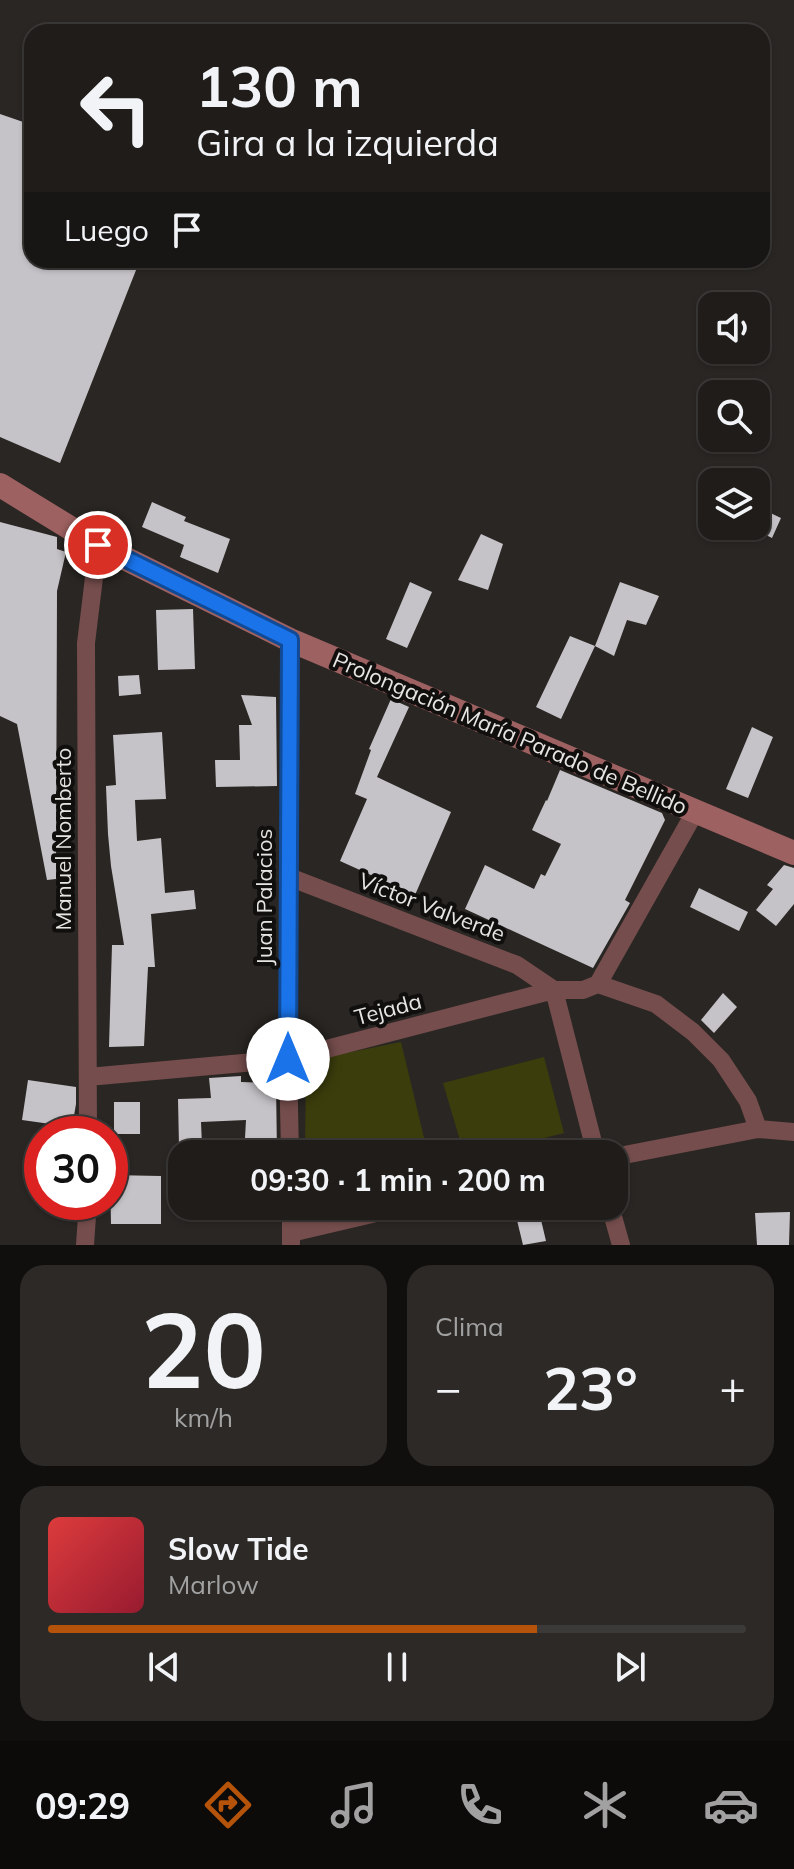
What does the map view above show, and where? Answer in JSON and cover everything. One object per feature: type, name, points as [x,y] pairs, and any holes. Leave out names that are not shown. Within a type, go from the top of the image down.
[{"type":"street","name":"Prolongación María Parado de Bellido","points":[[0,485],[98,545],[290,640],[794,853]]},
{"type":"street","name":"Manuel Nomberto","points":[[88,1116],[86,643],[98,545]]},
{"type":"street","name":"Juan Palacios","points":[[290,640],[290,1140]]},
{"type":"street","points":[[695,812],[598,984],[656,1004],[693,1032],[721,1060],[748,1101],[758,1129]]},
{"type":"street","name":"Víctor Valverde","points":[[289,877],[517,965],[554,990]]},
{"type":"street","name":"Tejada","points":[[88,1077],[288,1059],[554,990],[583,990],[598,984]]},
{"type":"street","points":[[554,990],[592,1140]]},
{"type":"street","points":[[628,1154],[758,1129],[794,1132]]},
{"type":"street","points":[[85,1245],[87,1220]]},
{"type":"street","points":[[291,1239],[357,1220]]},
{"type":"street","points":[[614,1220],[621,1245]]},
{"type":"shaded area","points":[[401,1042],[425,1140],[305,1140],[306,1061]]},
{"type":"shaded area","points":[[544,1057],[564,1133],[537,1140],[460,1140],[443,1083]]},
{"type":"building","points":[[0,114],[24,122],[24,268],[137,268],[60,463],[0,437]]},
{"type":"building","points":[[152,502],[186,517],[184,521],[230,539],[218,573],[180,557],[184,545],[142,527]]},
{"type":"building","points":[[770,513],[781,518],[770,537]]},
{"type":"building","points":[[0,522],[57,537],[57,549],[66,552],[57,591],[56,879],[47,880],[17,724],[0,716]]},
{"type":"building","points":[[481,534],[503,544],[488,590],[458,580]]},
{"type":"building","points":[[410,582],[432,592],[407,648],[386,639]]},
{"type":"building","points":[[620,582],[659,596],[646,625],[627,620],[614,656],[595,646]]},
{"type":"building","points":[[193,609],[195,669],[158,670],[156,610]]},
{"type":"building","points":[[570,636],[595,646],[561,719],[536,707]]},
{"type":"building","points":[[139,675],[141,694],[119,696],[118,676]]},
{"type":"building","points":[[241,695],[276,697],[277,786],[216,787],[215,760],[240,760],[239,725],[252,725]]},
{"type":"building","points":[[391,699],[409,707],[377,777],[451,812],[415,895],[340,861],[367,799],[355,794],[369,749]]},
{"type":"building","points":[[752,727],[773,737],[748,798],[726,789]]},
{"type":"building","points":[[162,732],[166,799],[135,800],[137,841],[161,838],[165,893],[194,890],[196,909],[151,914],[155,967],[148,967],[144,1046],[109,1047],[112,945],[124,945],[108,834],[106,786],[116,785],[113,735]]},
{"type":"building","points":[[560,770],[662,813],[665,820],[625,900],[630,903],[593,968],[465,909],[485,865],[534,889],[541,874],[545,876],[561,844],[532,830]]},
{"type":"building","points":[[784,865],[794,868],[794,904],[776,926],[756,910],[773,889],[767,885]]},
{"type":"building","points":[[699,888],[748,912],[739,931],[690,907]]},
{"type":"building","points":[[723,993],[737,1007],[714,1033],[701,1020]]},
{"type":"building","points":[[241,1076],[241,1082],[276,1083],[277,1140],[245,1138],[246,1120],[201,1122],[202,1140],[179,1140],[178,1099],[211,1098],[209,1078]]},
{"type":"building","points":[[28,1080],[76,1087],[74,1116],[24,1116],[22,1120]]},
{"type":"building","points":[[114,1102],[140,1102],[140,1134],[128,1134],[128,1116],[114,1116]]},
{"type":"building","points":[[128,1175],[161,1176],[161,1224],[111,1224],[111,1220],[128,1220]]},
{"type":"building","points":[[790,1212],[789,1245],[757,1245],[755,1213]]},
{"type":"building","points":[[517,1220],[541,1220],[546,1241],[523,1245]]},
{"type":"route","points":[[98,545],[290,640],[288,1059]]}]
